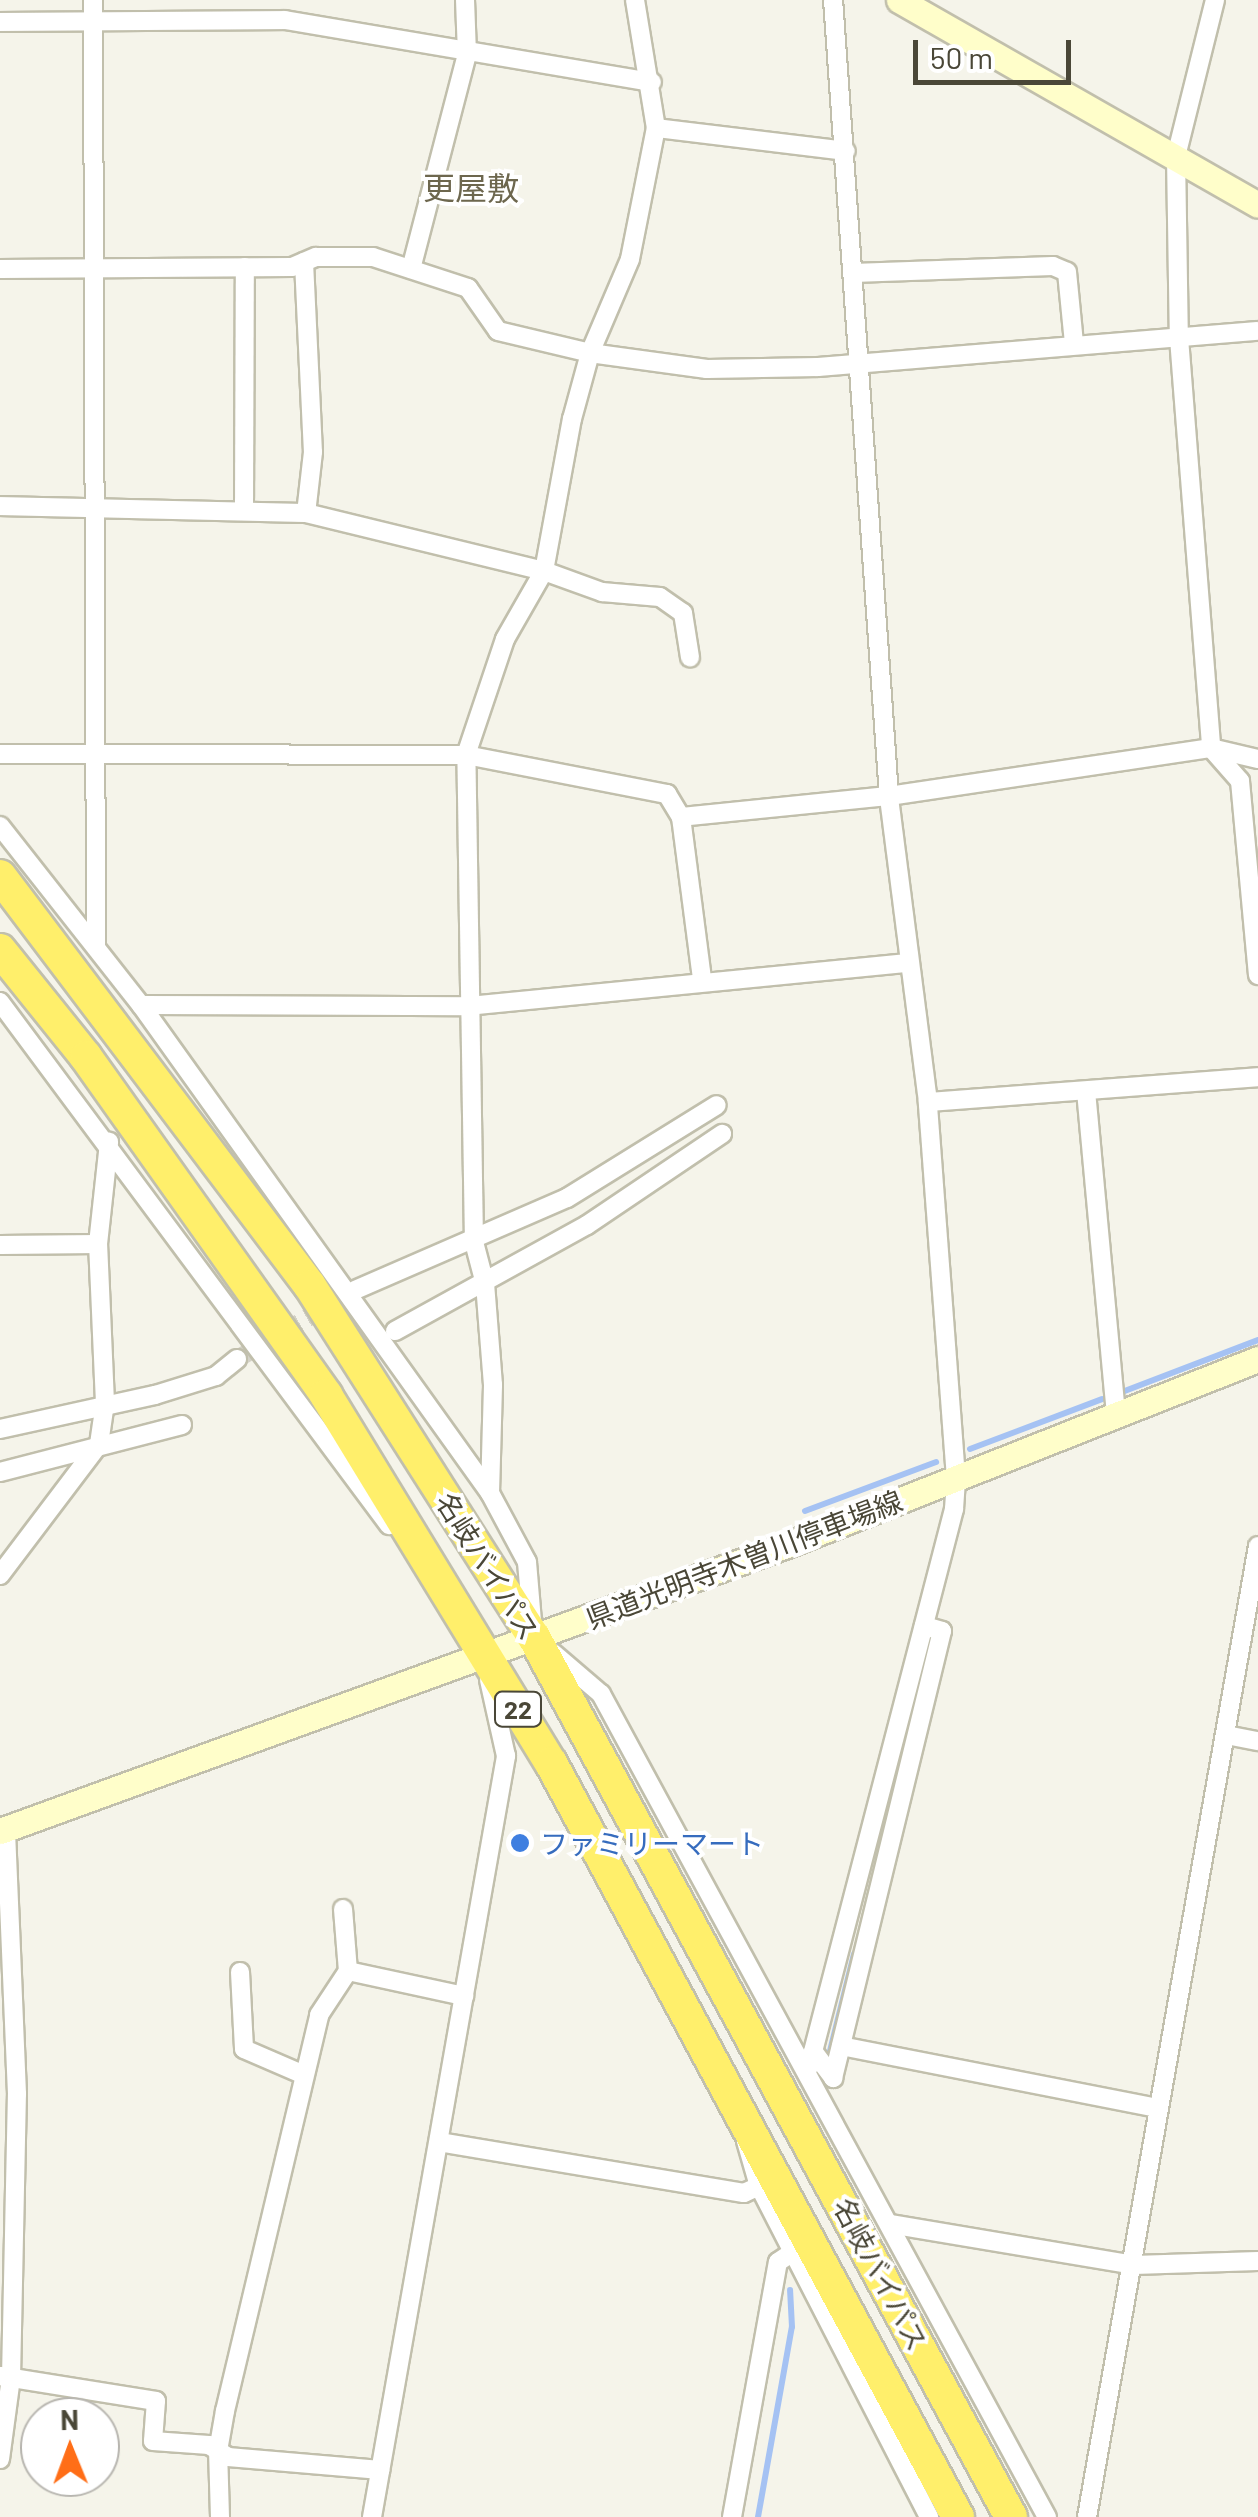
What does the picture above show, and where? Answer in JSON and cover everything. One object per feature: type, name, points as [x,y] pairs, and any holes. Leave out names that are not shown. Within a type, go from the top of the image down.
[{"type":"highway","name":"名岐バイパス","points":[[0,876],[310,1286],[534,1637],[1012,2517]]},
{"type":"highway","name":"名岐バイパス","points":[[0,950],[86,1057],[326,1396],[551,1763],[958,2517]]},
{"type":"main road","points":[[898,0],[1258,205]]},
{"type":"main road","name":"県道光明寺木曽川停車場線","points":[[3,1830],[534,1637],[1258,1359]]},
{"type":"street","points":[[94,0],[96,948]]},
{"type":"street","points":[[411,270],[467,54],[465,0]]},
{"type":"street","points":[[490,1493],[492,1385],[485,1284],[474,1242],[466,755],[505,640],[544,571],[590,353],[630,259],[656,128],[652,82],[635,0]]},
{"type":"street","points":[[811,2059],[924,1626],[956,1478],[928,1102],[888,796],[862,364],[833,0]]},
{"type":"street","points":[[1214,0],[1176,156],[1179,338],[1211,748],[1240,781],[1258,975]]},
{"type":"street","points":[[0,22],[285,20],[467,54],[652,82]]},
{"type":"street","points":[[656,128],[846,151]]},
{"type":"street","points":[[0,269],[245,267],[373,257],[468,288],[498,331],[590,353],[707,368],[862,364],[1258,331]]},
{"type":"street","points":[[304,262],[313,452],[306,512]]},
{"type":"street","points":[[854,273],[1052,266],[1067,272],[1074,344]]},
{"type":"street","points":[[244,508],[245,267]]},
{"type":"street","points":[[0,506],[306,512],[544,571],[602,592],[677,604],[690,657]]},
{"type":"street","points":[[680,817],[888,796],[1211,748],[1258,759]]},
{"type":"street","points":[[0,754],[97,758],[466,755],[667,794],[680,817],[702,979]]},
{"type":"street","points":[[0,826],[141,1005],[490,1493],[527,1562],[534,1637],[601,1694],[811,2059],[890,2224],[1047,2517]]},
{"type":"street","points":[[141,1005],[468,1006],[702,979],[909,963]]},
{"type":"street","points":[[0,1002],[109,1142],[305,1420],[452,1603]]},
{"type":"street","points":[[928,1102],[1258,1078]]},
{"type":"street","points":[[1086,1091],[1116,1416]]},
{"type":"street","points":[[355,1290],[474,1242],[568,1198],[717,1105]]},
{"type":"street","points":[[394,1331],[485,1284],[722,1134]]},
{"type":"street","points":[[0,1576],[99,1444],[105,1403],[98,1244],[109,1142]]},
{"type":"street","points":[[0,1244],[98,1244]]},
{"type":"street","points":[[0,1429],[216,1376],[237,1358]]},
{"type":"street","points":[[0,1472],[182,1426]]},
{"type":"street","points":[[1087,2517],[1258,1546]]},
{"type":"street","points":[[811,2059],[833,2078],[942,1631],[924,1626]]},
{"type":"street","points":[[372,2517],[506,1756],[484,1655]]},
{"type":"street","points":[[1226,1735],[1258,1741]]},
{"type":"street","points":[[0,2460],[6,2377],[14,1914],[3,1830]]},
{"type":"street","points":[[220,2517],[218,2451],[304,2074],[319,2015],[348,1971],[343,1909]]},
{"type":"street","points":[[348,1971],[464,1996]]},
{"type":"street","points":[[240,1972],[244,2049],[304,2074]]},
{"type":"street","points":[[842,2046],[1158,2108]]},
{"type":"street","points":[[746,2121],[746,2158],[929,2517]]},
{"type":"street","points":[[439,2142],[744,2194],[759,2186]]},
{"type":"street","points":[[890,2224],[1134,2265],[1258,2261]]},
{"type":"street","points":[[732,2517],[778,2262],[793,2252]]},
{"type":"street","points":[[6,2377],[156,2401],[153,2441],[218,2451],[228,2458],[380,2470]]},
{"type":"waterway","points":[[1122,1392],[1258,1340]]},
{"type":"waterway","points":[[970,1449],[1102,1399]]},
{"type":"waterway","points":[[805,1511],[936,1462]]},
{"type":"waterway","points":[[828,2059],[854,1954]]},
{"type":"waterway","points":[[758,2517],[792,2327],[790,2290]]},
{"type":"tunnel","points":[[237,1359],[328,1306]]},
{"type":"place","name":"ファミリーマート","points":[[520,1843]]},
{"type":"district","name":"更屋敷","points":[[471,187]]}]
